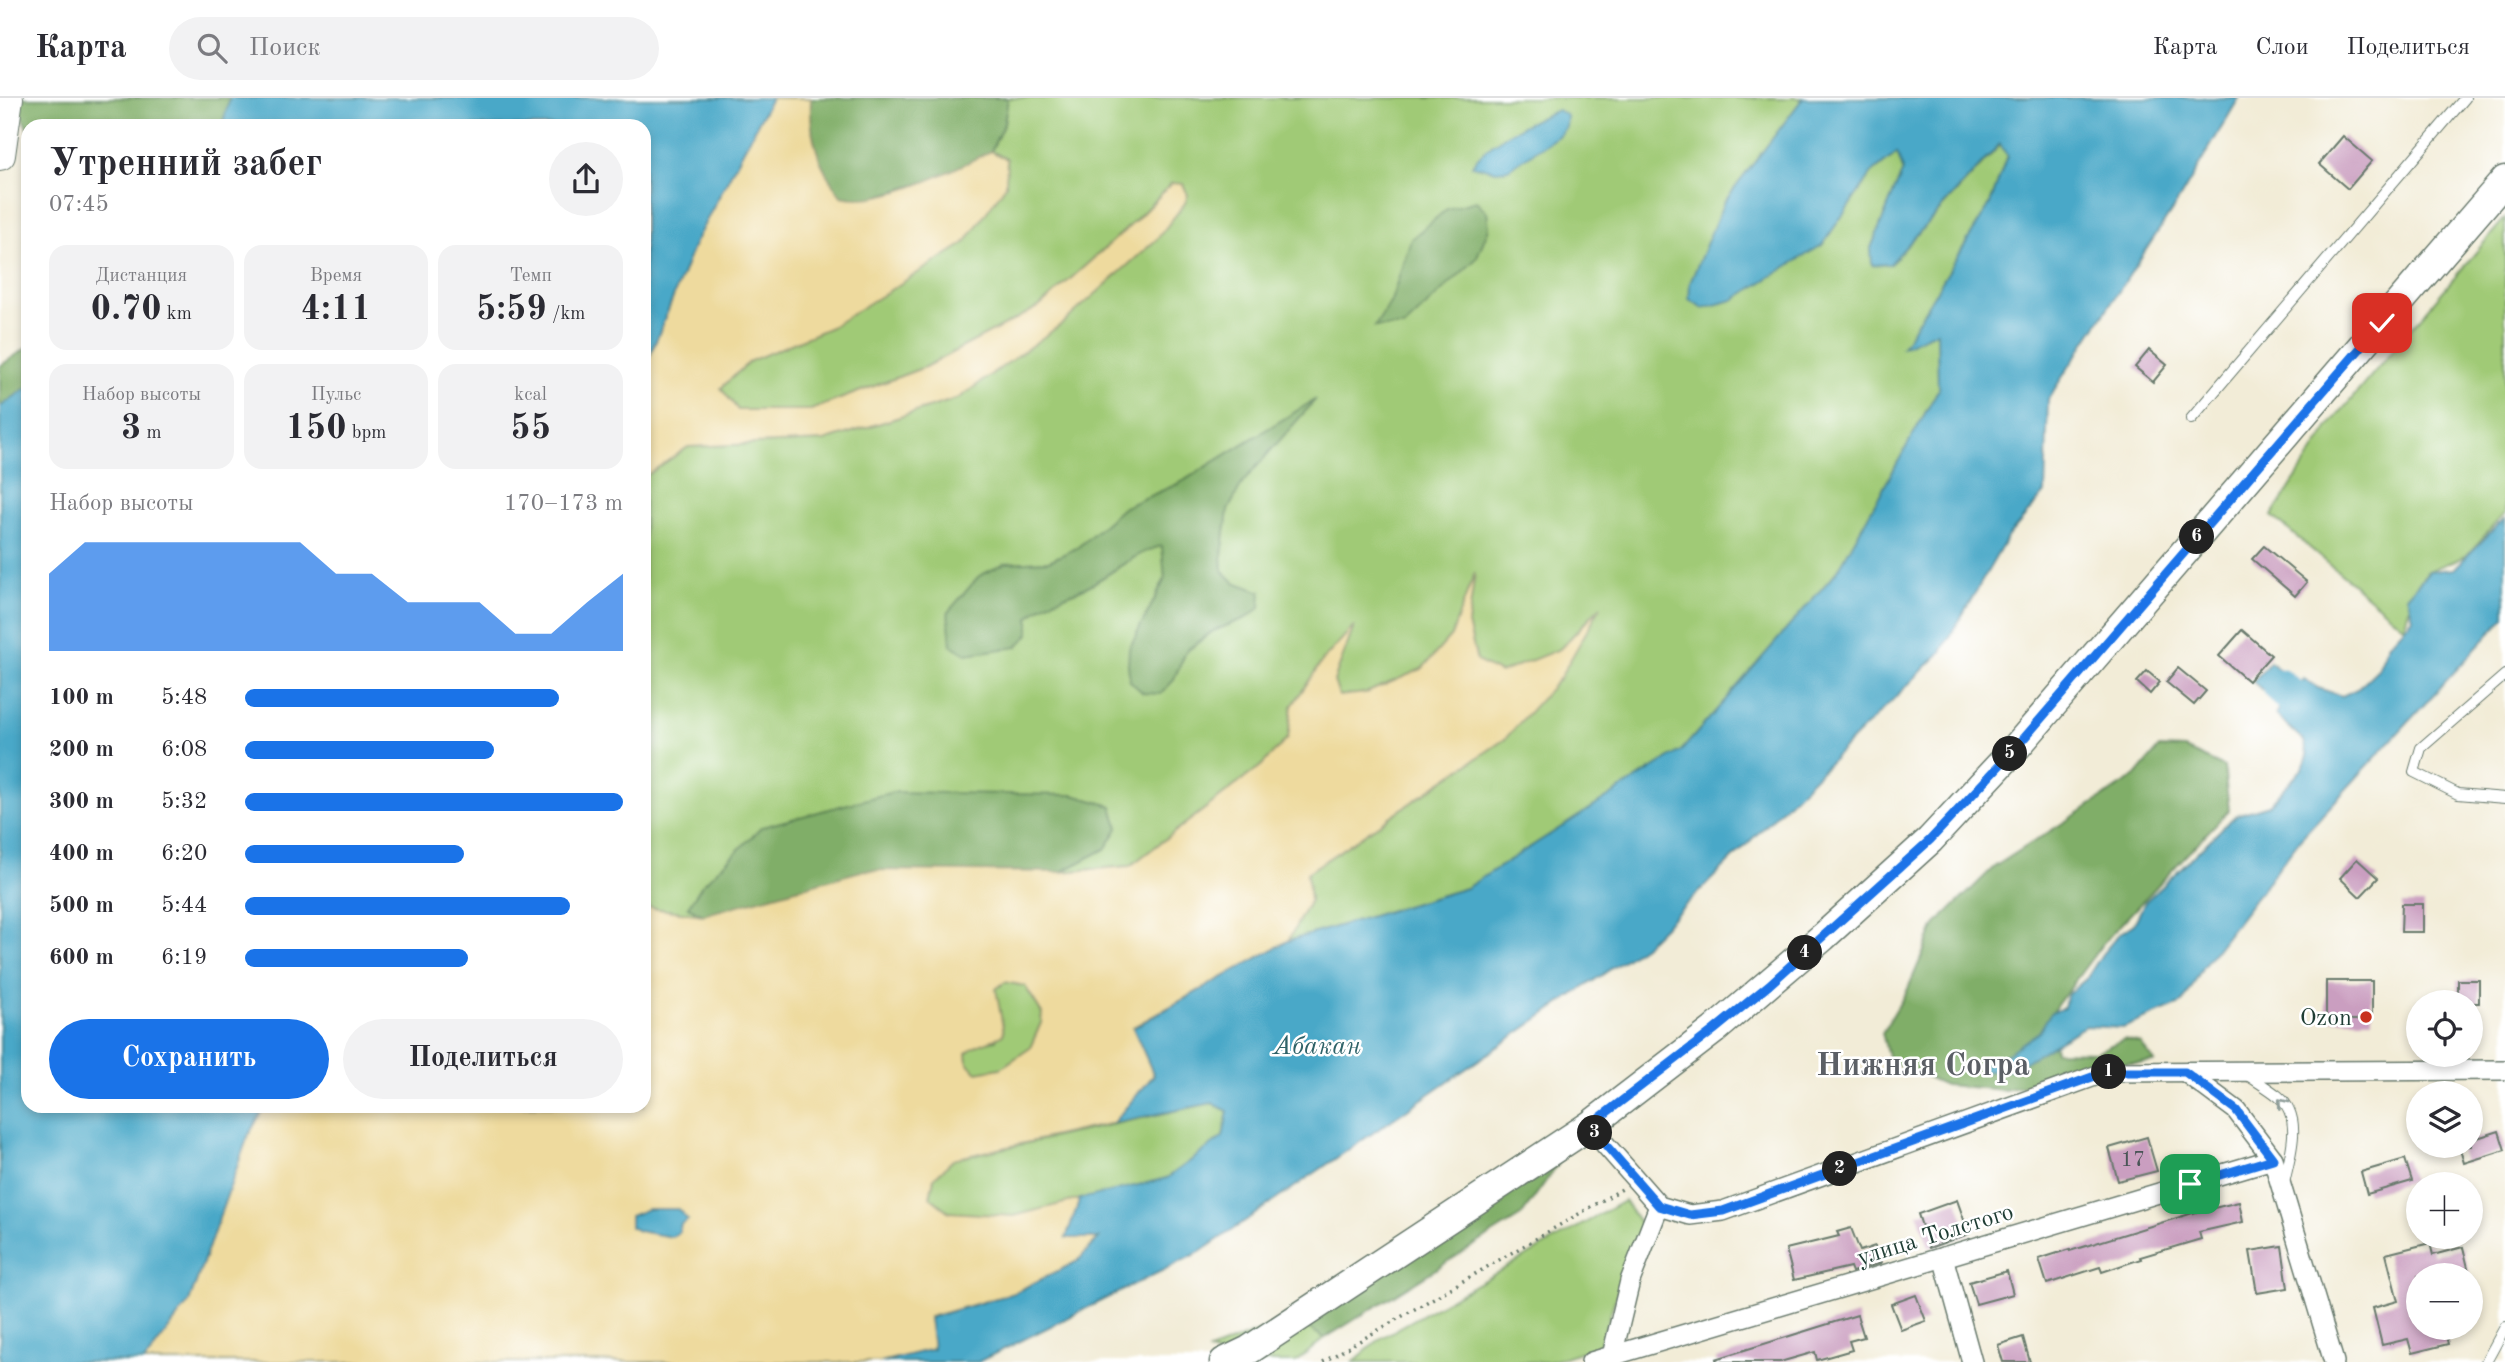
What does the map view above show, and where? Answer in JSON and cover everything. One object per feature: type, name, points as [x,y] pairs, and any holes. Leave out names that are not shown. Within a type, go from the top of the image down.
[{"type":"main road","points":[[0,155],[8,98]]},
{"type":"street","points":[[1242,1358],[1589,1126],[1769,985],[1930,840],[2013,751],[2505,180]]},
{"type":"street","points":[[1589,1126],[1659,1206],[1690,1215],[1723,1211],[2106,1072],[2505,1070]]},
{"type":"street","points":[[2185,1072],[2236,1110],[2273,1159],[2334,1362]]},
{"type":"street","name":"улица Толстого","points":[[1591,1362],[1612,1359],[2273,1159]]},
{"type":"street","points":[[1612,1359],[1630,1280],[1659,1206]]},
{"type":"street","points":[[1943,1257],[1972,1362]]},
{"type":"lane","points":[[2191,419],[2465,98]]},
{"type":"lane","points":[[2505,676],[2421,748],[2414,772],[2458,794],[2505,798]]},
{"type":"lane","points":[[2242,1072],[2280,1097],[2294,1121],[2291,1152],[2282,1190]]},
{"type":"lane","points":[[2486,1362],[2505,1327]]},
{"type":"path","points":[[1323,1362],[1636,1181]]},
{"type":"green space","points":[[22,98],[230,98],[224,119],[23,119],[20,111]]},
{"type":"green space","points":[[811,98],[1008,98],[1004,123],[991,151],[935,179],[865,200],[841,196],[826,173],[814,138]]},
{"type":"green space","points":[[1008,98],[1803,98],[1723,204],[1822,245],[1872,173],[1897,153],[1903,170],[1871,248],[1890,264],[2001,144],[2007,156],[1990,204],[1903,346],[1937,331],[1938,390],[1838,570],[1682,750],[1466,888],[1288,941],[1310,900],[1307,873],[1505,739],[1598,609],[1560,649],[1500,673],[1477,662],[1468,624],[1474,575],[1451,636],[1422,669],[1366,693],[1339,696],[1334,681],[1353,629],[1292,706],[1289,738],[1261,766],[1130,866],[1061,872],[1105,849],[1118,828],[1112,806],[1073,795],[688,907],[703,915],[651,908],[651,472],[688,447],[824,441],[959,398],[1127,229],[1039,307],[925,367],[811,410],[738,410],[721,388],[750,361],[831,327],[1007,159],[991,151],[1004,123]],"holes":[[[1391,301],[1404,327],[1375,327]],[[1313,401],[1243,482],[1228,510],[1222,555],[1223,571],[1234,582],[1261,592],[1246,618],[1213,631],[1186,652],[1173,681],[1129,649],[1165,579],[1163,545],[1142,553],[1096,582],[1048,603],[1029,618],[1005,563],[1049,561],[1077,548],[1124,507],[1180,483]]]},
{"type":"green space","points":[[1476,201],[1487,212],[1489,228],[1476,259],[1404,327],[1375,327],[1391,301],[1411,239],[1447,209]]},
{"type":"green space","points":[[2505,218],[2505,513],[2466,556],[2428,571],[2415,587],[2404,627],[2272,516],[2332,422]]},
{"type":"green space","points":[[21,352],[21,392],[0,407],[0,366]]},
{"type":"green space","points":[[1316,399],[1243,482],[1228,510],[1222,555],[1223,571],[1234,582],[1261,592],[1260,608],[1246,618],[1213,631],[1186,651],[1173,681],[1161,694],[1143,693],[1130,681],[1128,665],[1129,649],[1165,579],[1162,546],[1151,549],[1096,582],[1042,607],[1029,618],[1029,634],[1017,647],[966,654],[951,645],[948,612],[979,576],[1005,563],[1049,561],[1077,548],[1124,507],[1180,483]]},
{"type":"green space","points":[[2159,748],[2185,749],[2224,767],[2229,810],[2104,942],[2051,1013],[2055,1051],[2096,1052],[2124,1039],[2141,1043],[2154,1062],[2093,1065],[2046,1082],[2004,1090],[1945,1085],[1889,1060],[1882,1033],[1907,991],[1935,925],[1994,867],[2136,776]]},
{"type":"green space","points":[[893,792],[1073,795],[1112,806],[1118,828],[1105,849],[1061,872],[865,870],[703,915],[688,907],[702,885],[762,827]]},
{"type":"green space","points":[[1005,982],[1025,986],[1042,1013],[1041,1023],[1030,1048],[1001,1068],[977,1072],[968,1065],[967,1053],[974,1045],[996,1040],[996,989]]},
{"type":"green space","points":[[1212,1103],[1228,1111],[1223,1137],[1167,1178],[1014,1217],[949,1212],[930,1197],[934,1178],[954,1159]]},
{"type":"green space","points":[[1553,1149],[1558,1164],[1521,1216],[1325,1338],[1291,1318]]},
{"type":"green space","points":[[1624,1201],[1641,1225],[1599,1346],[1549,1362],[1353,1362],[1381,1338]]},
{"type":"green space","points":[[1291,1318],[1325,1338],[1296,1362],[1232,1362],[1209,1351]]},
{"type":"sand","points":[[771,98],[811,98],[812,125],[817,150],[826,173],[841,196],[858,198],[897,192],[991,151],[1007,159],[1006,185],[964,244],[831,327],[750,361],[721,388],[738,410],[811,410],[925,367],[1039,307],[1132,224],[1172,183],[1183,184],[1188,195],[1185,203],[1157,239],[1063,323],[959,398],[824,441],[688,447],[651,472],[651,353],[696,240]]},
{"type":"sand","points":[[1475,572],[1468,624],[1477,661],[1500,673],[1560,649],[1601,606],[1560,678],[1505,739],[1307,873],[1310,900],[1288,941],[1133,1027],[1154,1075],[1113,1123],[954,1159],[934,1178],[930,1197],[949,1212],[1014,1216],[1080,1199],[1066,1238],[1099,1237],[1078,1261],[1014,1293],[929,1317],[934,1349],[881,1362],[144,1362],[189,1302],[248,1136],[261,1113],[651,1113],[651,908],[703,915],[865,870],[1061,872],[1130,866],[1261,766],[1288,738],[1292,706],[1322,661],[1354,626],[1334,681],[1339,696],[1366,693],[1422,669],[1451,636]],"holes":[[[1005,982],[1025,986],[1042,1013],[1041,1023],[1030,1048],[1001,1068],[977,1072],[968,1064],[967,1053],[1004,1033],[996,989]]]},
{"type":"water","points":[[230,98],[771,98],[696,240],[651,353],[651,119],[224,119]]},
{"type":"water","name":"Абакан","points":[[1803,98],[2239,98],[2180,198],[2048,399],[2045,493],[2008,536],[1941,652],[1644,946],[1200,1252],[978,1362],[881,1362],[933,1349],[929,1318],[1014,1293],[1078,1261],[1099,1238],[1066,1238],[1080,1199],[1167,1178],[1223,1137],[1228,1111],[1212,1103],[1113,1123],[1154,1075],[1133,1028],[1288,941],[1466,888],[1682,750],[1838,570],[1938,390],[1937,331],[1902,347],[1990,204],[2007,156],[2000,144],[1890,264],[1872,265],[1871,248],[1903,170],[1897,153],[1872,173],[1822,245],[1733,300],[1703,308],[1689,299],[1690,283],[1723,204]]},
{"type":"water","points":[[1558,110],[1567,116],[1566,127],[1558,136],[1508,169],[1496,171],[1472,165],[1499,140],[1523,125]]},
{"type":"water","points":[[21,392],[21,1113],[261,1113],[248,1136],[189,1302],[144,1362],[0,1362],[0,407]]},
{"type":"water","points":[[2505,518],[2505,617],[2301,838],[2202,968],[2183,1003],[2123,1028],[2085,1026],[2013,1069],[1983,1072],[1982,1066],[2003,1056],[2039,1032],[2051,1012],[2064,1008],[2067,995],[2087,978],[2119,934],[2134,924],[2145,902],[2236,815],[2269,805],[2303,768],[2308,756],[2304,741],[2275,714],[2304,679],[2318,688],[2342,696],[2357,689],[2378,669],[2388,645],[2413,618],[2407,596],[2429,571],[2454,569]]},
{"type":"water","points":[[2270,662],[2285,675],[2268,695],[2253,682]]},
{"type":"water","points":[[648,1209],[678,1209],[688,1220],[681,1224],[679,1232],[672,1237],[630,1227],[630,1216]]},
{"type":"building","points":[[2343,136],[2372,161],[2348,189],[2319,164]]},
{"type":"building","points":[[2149,350],[2167,365],[2153,382],[2135,367]]},
{"type":"building","points":[[2264,546],[2307,582],[2295,596],[2252,559]]},
{"type":"building","points":[[2242,630],[2271,655],[2248,681],[2219,656]]},
{"type":"building","points":[[2178,668],[2206,691],[2194,705],[2166,682]]},
{"type":"building","points":[[2147,671],[2160,682],[2150,694],[2137,682]]},
{"type":"building","points":[[2357,859],[2378,878],[2360,897],[2340,878]]},
{"type":"building","points":[[2402,904],[2423,904],[2423,932],[2401,932]]},
{"type":"building","points":[[2458,980],[2479,980],[2479,990],[2458,990]]},
{"type":"building","points":[[2326,981],[2372,981],[2372,1020],[2326,1020]]},
{"type":"building","points":[[2499,1131],[2505,1150],[2483,1157],[2483,1136]]},
{"type":"building","points":[[2147,1137],[2157,1171],[2118,1181],[2109,1148]]},
{"type":"building","points":[[2463,1158],[2480,1158],[2464,1163]]},
{"type":"building","points":[[2405,1159],[2409,1172],[2406,1172],[2406,1183],[2367,1194],[2361,1172]]},
{"type":"building","points":[[1957,1200],[1969,1234],[1929,1248],[1918,1214]]},
{"type":"building","points":[[2239,1202],[2243,1222],[2199,1232],[2201,1239],[2140,1257],[2141,1259],[2102,1272],[2100,1267],[2047,1284],[2039,1259]]},
{"type":"building","points":[[1851,1228],[1860,1251],[1875,1246],[1881,1263],[1852,1272],[1850,1267],[1794,1280],[1786,1249],[1839,1236],[1837,1232]]},
{"type":"building","points":[[2282,1246],[2288,1288],[2257,1293],[2250,1251]]},
{"type":"building","points":[[2406,1249],[2432,1249],[2433,1255],[2463,1249],[2467,1263],[2406,1263],[2406,1339],[2382,1345],[2373,1308],[2398,1301],[2386,1254]]},
{"type":"building","points":[[2007,1271],[2013,1294],[1976,1304],[1969,1282]]},
{"type":"building","points":[[1916,1295],[1926,1321],[1901,1330],[1891,1304]]},
{"type":"building","points":[[1857,1315],[1864,1337],[1849,1341],[1852,1350],[1817,1360],[1815,1352],[1780,1362],[1717,1362],[1716,1359]]},
{"type":"building","points":[[2023,1337],[2030,1362],[2003,1362],[1998,1345]]},
{"type":"building","points":[[2408,1340],[2447,1340],[2448,1344],[2412,1353]]},
{"type":"waterway","points":[[2283,678],[2295,689]]},
{"type":"waterway","points":[[2272,690],[2285,702]]},
{"type":"place","name":"Ozon","points":[[2366,1017]]},
{"type":"district","name":"Нижняя Согра","points":[[1923,1064]]},
{"type":"route","points":[[2190,1184],[2273,1159],[2236,1110],[2185,1072],[2106,1072],[1723,1211],[1690,1215],[1659,1206],[1589,1126],[1769,985],[1930,840],[2013,751],[2382,323]]}]
